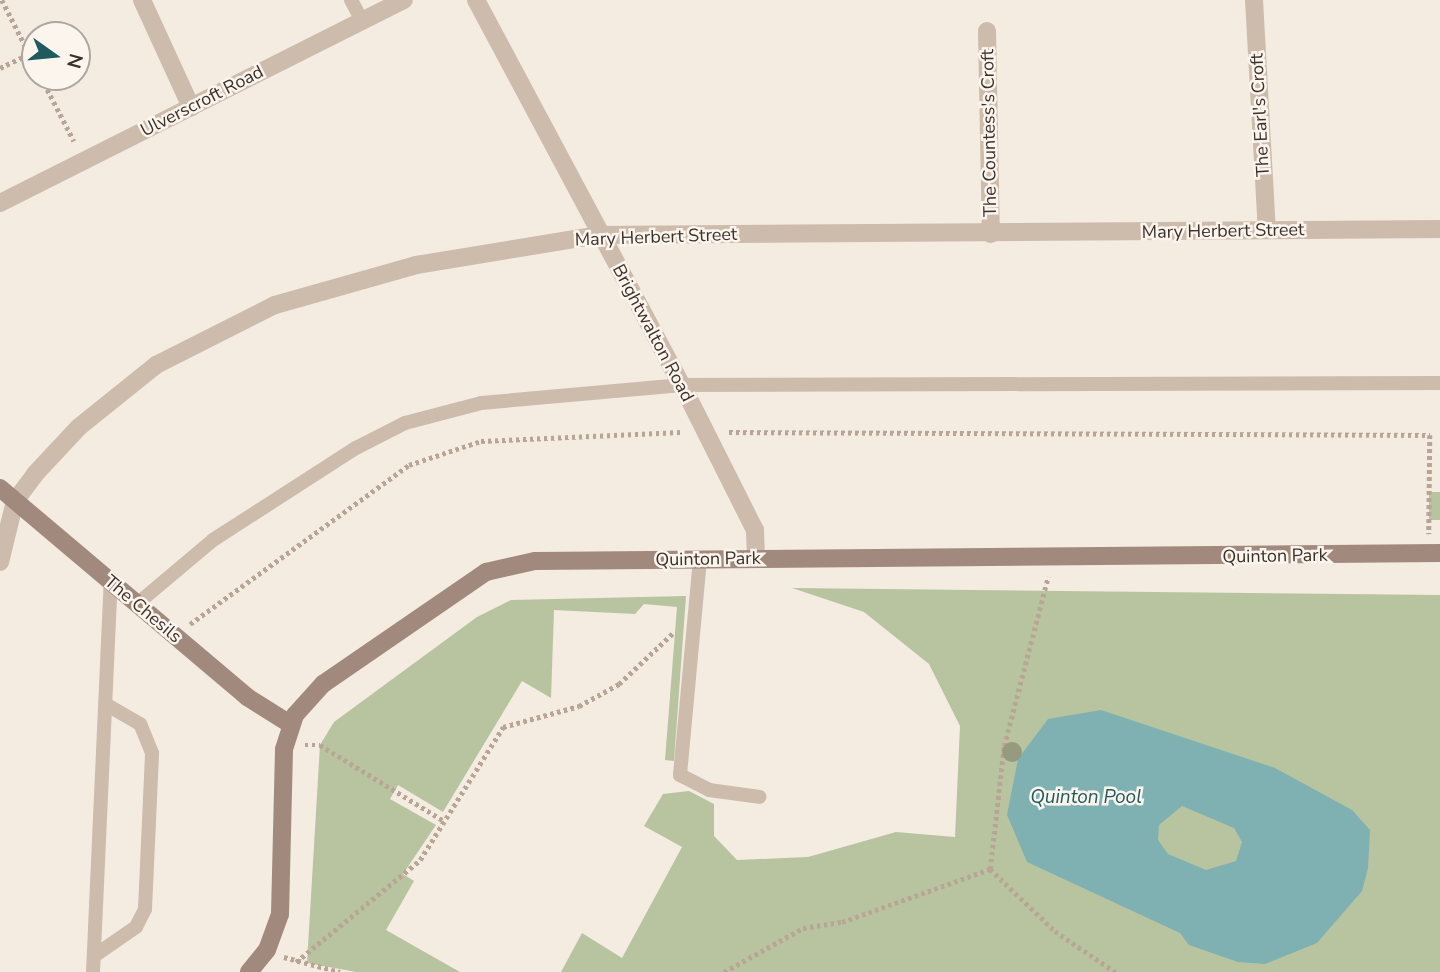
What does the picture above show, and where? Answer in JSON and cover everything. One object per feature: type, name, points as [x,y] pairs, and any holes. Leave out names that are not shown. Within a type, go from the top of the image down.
[{"type":"street","points":[[142,0],[191,107]]},
{"type":"street","name":"Ulverscroft Road","points":[[0,203],[404,0]]},
{"type":"street","name":"Brightwalton Road","points":[[476,0],[682,385],[755,530],[757,558]]},
{"type":"street","name":"The Earl's Croft","points":[[1254,0],[1267,230]]},
{"type":"street","name":"The Countess's Croft","points":[[987,32],[991,234]]},
{"type":"street","name":"Mary Herbert Street","points":[[0,562],[15,501],[119,392],[236,321],[416,265],[600,235],[1440,229]]},
{"type":"street","name":"The Chesils","points":[[0,488],[247,697],[290,724]]},
{"type":"street","name":"Quinton Park","points":[[248,972],[267,950],[279,914],[284,745],[290,724],[323,684],[486,572],[535,561],[757,558],[1052,559],[1434,553]]},
{"type":"lane","points":[[351,0],[362,21]]},
{"type":"lane","points":[[137,604],[223,533],[405,423],[481,403],[682,385],[1440,383]]},
{"type":"lane","points":[[700,559],[680,775],[709,790],[760,797]]},
{"type":"lane","points":[[93,972],[111,583]]},
{"type":"lane","points":[[94,956],[136,927],[145,909],[152,754],[140,724],[106,704]]},
{"type":"path","points":[[2,0],[21,38]]},
{"type":"path","points":[[0,68],[21,58]]},
{"type":"path","points":[[48,91],[84,161]]},
{"type":"path","points":[[175,636],[409,465],[481,441],[705,432],[1430,435],[1434,553]]},
{"type":"path","points":[[990,869],[1004,746],[1052,559]]},
{"type":"path","points":[[296,962],[420,860],[503,727],[579,706],[609,690],[695,618]]},
{"type":"path","points":[[284,745],[320,745],[444,821]]},
{"type":"path","points":[[724,972],[803,928],[842,922],[990,869]]},
{"type":"path","points":[[990,869],[1055,931],[1115,972]]},
{"type":"path","points":[[267,950],[296,962],[340,972]]},
{"type":"green space","points":[[1429,492],[1440,492],[1440,520],[1429,520]]},
{"type":"green space","points":[[792,588],[1440,595],[1440,972],[561,972],[582,933],[622,958],[682,847],[644,826],[663,794],[689,791],[714,804],[714,836],[737,860],[808,857],[896,832],[955,837],[960,726],[929,664],[864,612]]},
{"type":"green space","points":[[686,596],[674,761],[665,760],[677,607],[644,604],[635,614],[554,610],[551,698],[522,681],[443,812],[398,785],[390,799],[436,825],[403,874],[414,881],[386,930],[460,972],[356,972],[307,963],[320,745],[334,722],[477,617],[511,600]]},
{"type":"water","name":"Quinton Pool","points":[[1101,710],[1275,768],[1352,810],[1370,830],[1368,868],[1362,891],[1317,943],[1265,964],[1238,962],[1189,945],[1180,933],[1027,862],[1007,815],[1018,759],[1048,719]],"holes":[[[1182,806],[1234,828],[1242,842],[1236,861],[1206,870],[1168,854],[1158,840],[1159,825]]]}]
